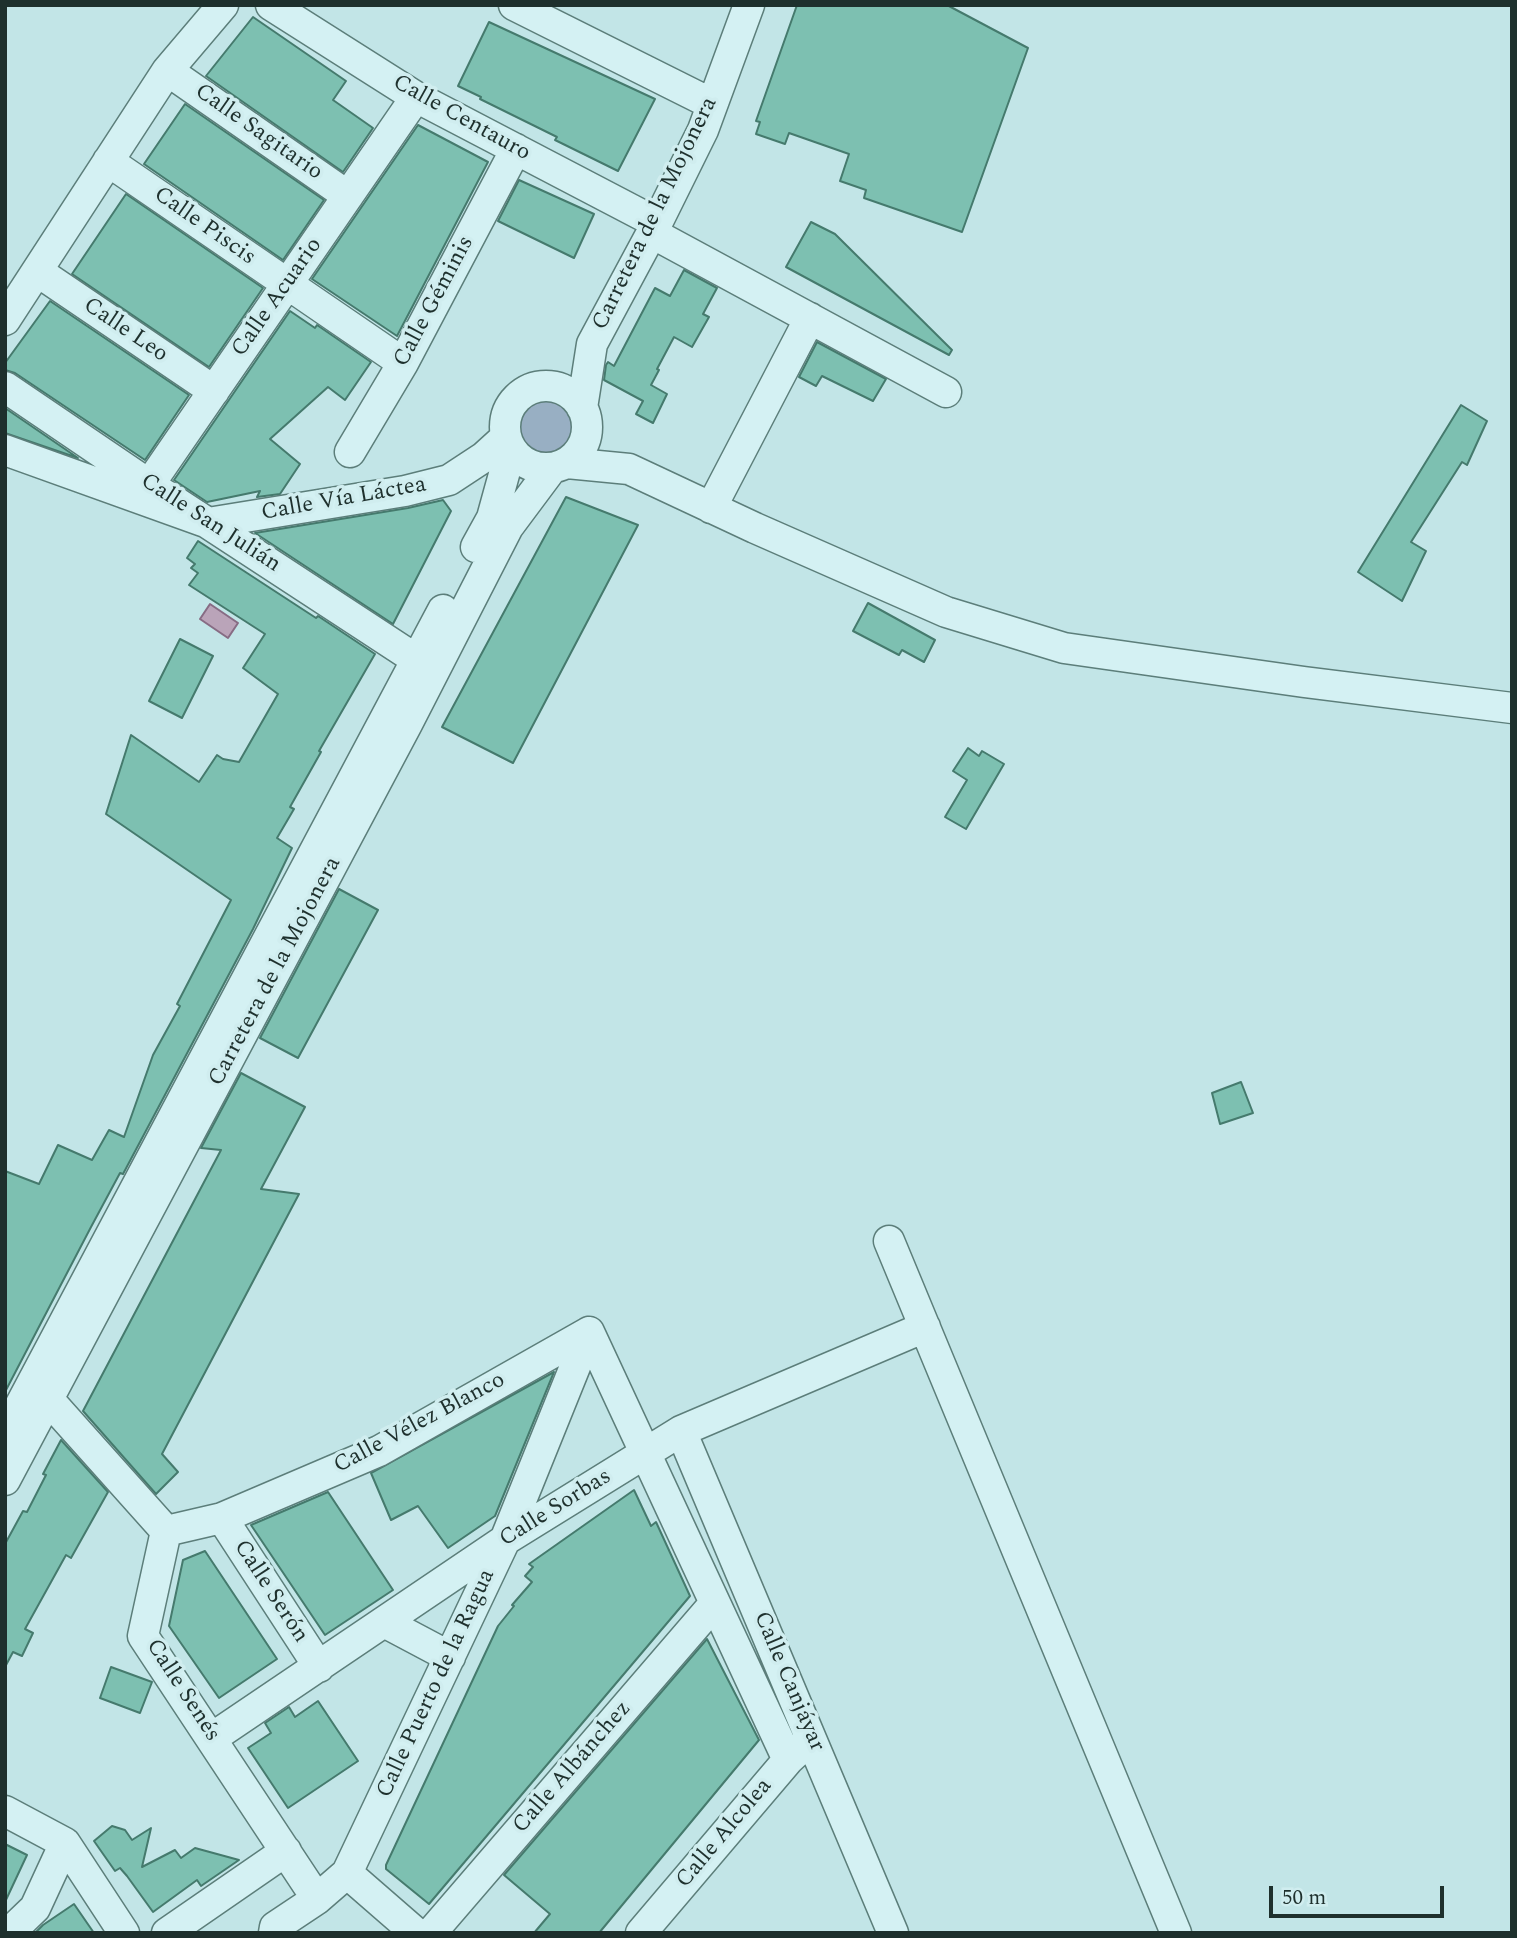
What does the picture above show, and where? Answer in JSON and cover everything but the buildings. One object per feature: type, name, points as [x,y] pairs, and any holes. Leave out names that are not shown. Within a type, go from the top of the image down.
[{"type":"street","points":[[5,320],[168,71],[223,5]]},
{"type":"street","name":"Calle Centauro","points":[[271,5],[416,97],[516,149],[946,393]]},
{"type":"street","points":[[514,5],[712,104]]},
{"type":"street","name":"Carretera de la Mojonera","points":[[584,413],[592,344],[703,130],[749,5]]},
{"type":"street","name":"Calle Sagitario","points":[[168,71],[348,196]]},
{"type":"street","name":"Calle Acuario","points":[[144,491],[416,97]]},
{"type":"street","name":"Calle Géminis","points":[[350,452],[403,363],[516,149]]},
{"type":"street","name":"Calle Piscis","points":[[108,161],[403,363]]},
{"type":"street","name":"Calle Leo","points":[[37,271],[214,391]]},
{"type":"street","points":[[711,508],[810,318]]},
{"type":"street","name":"Carretera de la Mojonera","points":[[542,386],[592,344]]},
{"type":"street","points":[[629,469],[575,398],[565,391],[542,386],[529,390],[511,407],[506,418],[508,443],[522,461],[532,466],[629,469],[946,612],[1063,648],[1512,708]]},
{"type":"street","name":"Calle San Julián","points":[[5,387],[144,491],[208,523],[417,660]]},
{"type":"street","points":[[559,466],[577,454],[584,444],[587,431],[584,413]]},
{"type":"street","name":"Carretera de la Mojonera","points":[[5,1479],[26,1399],[492,518],[508,443]]},
{"type":"street","name":"Calle Vía Láctea","points":[[208,523],[405,491],[449,480],[508,443]]},
{"type":"street","points":[[5,450],[144,491]]},
{"type":"street","name":"Carretera de la Mojonera","points":[[5,1434],[407,724],[508,527],[559,466]]},
{"type":"street","points":[[449,480],[471,490],[485,502],[492,518]]},
{"type":"street","points":[[889,1241],[1176,1933]]},
{"type":"street","name":"Calle Sorbas","points":[[212,1738],[505,1540],[681,1431],[925,1327]]},
{"type":"street","name":"Calle Canjáyar","points":[[589,1332],[788,1760]]},
{"type":"street","name":"Calle Vélez Blanco","points":[[166,1531],[222,1518],[379,1451],[589,1332]]},
{"type":"street","name":"Calle Puerto de la Ragua","points":[[274,1930],[347,1873],[505,1540],[589,1332]]},
{"type":"street","points":[[26,1399],[166,1531]]},
{"type":"street","name":"Calle Canjáyar","points":[[681,1431],[893,1933]]},
{"type":"street","name":"Calle Serón","points":[[222,1518],[318,1667]]},
{"type":"street","name":"Calle Senés","points":[[166,1531],[143,1636],[317,1899]]},
{"type":"street","name":"Calle Albánchez","points":[[431,1933],[715,1603]]},
{"type":"street","points":[[384,1622],[450,1657]]},
{"type":"street","name":"Calle Alcolea","points":[[641,1933],[788,1760],[812,1739]]},
{"type":"street","points":[[5,1811],[65,1843],[124,1933]]},
{"type":"street","points":[[9,1933],[35,1908],[65,1843]]},
{"type":"street","points":[[167,1933],[286,1851]]},
{"type":"street","points":[[347,1873],[416,1933]]},
{"type":"shaded area","points":[[547,397],[563,402],[571,410],[576,426],[571,442],[563,450],[547,455],[531,450],[523,442],[518,426],[523,410],[531,402]]},
{"type":"shaded area","points":[[210,604],[238,623],[228,638],[200,619]]}]
